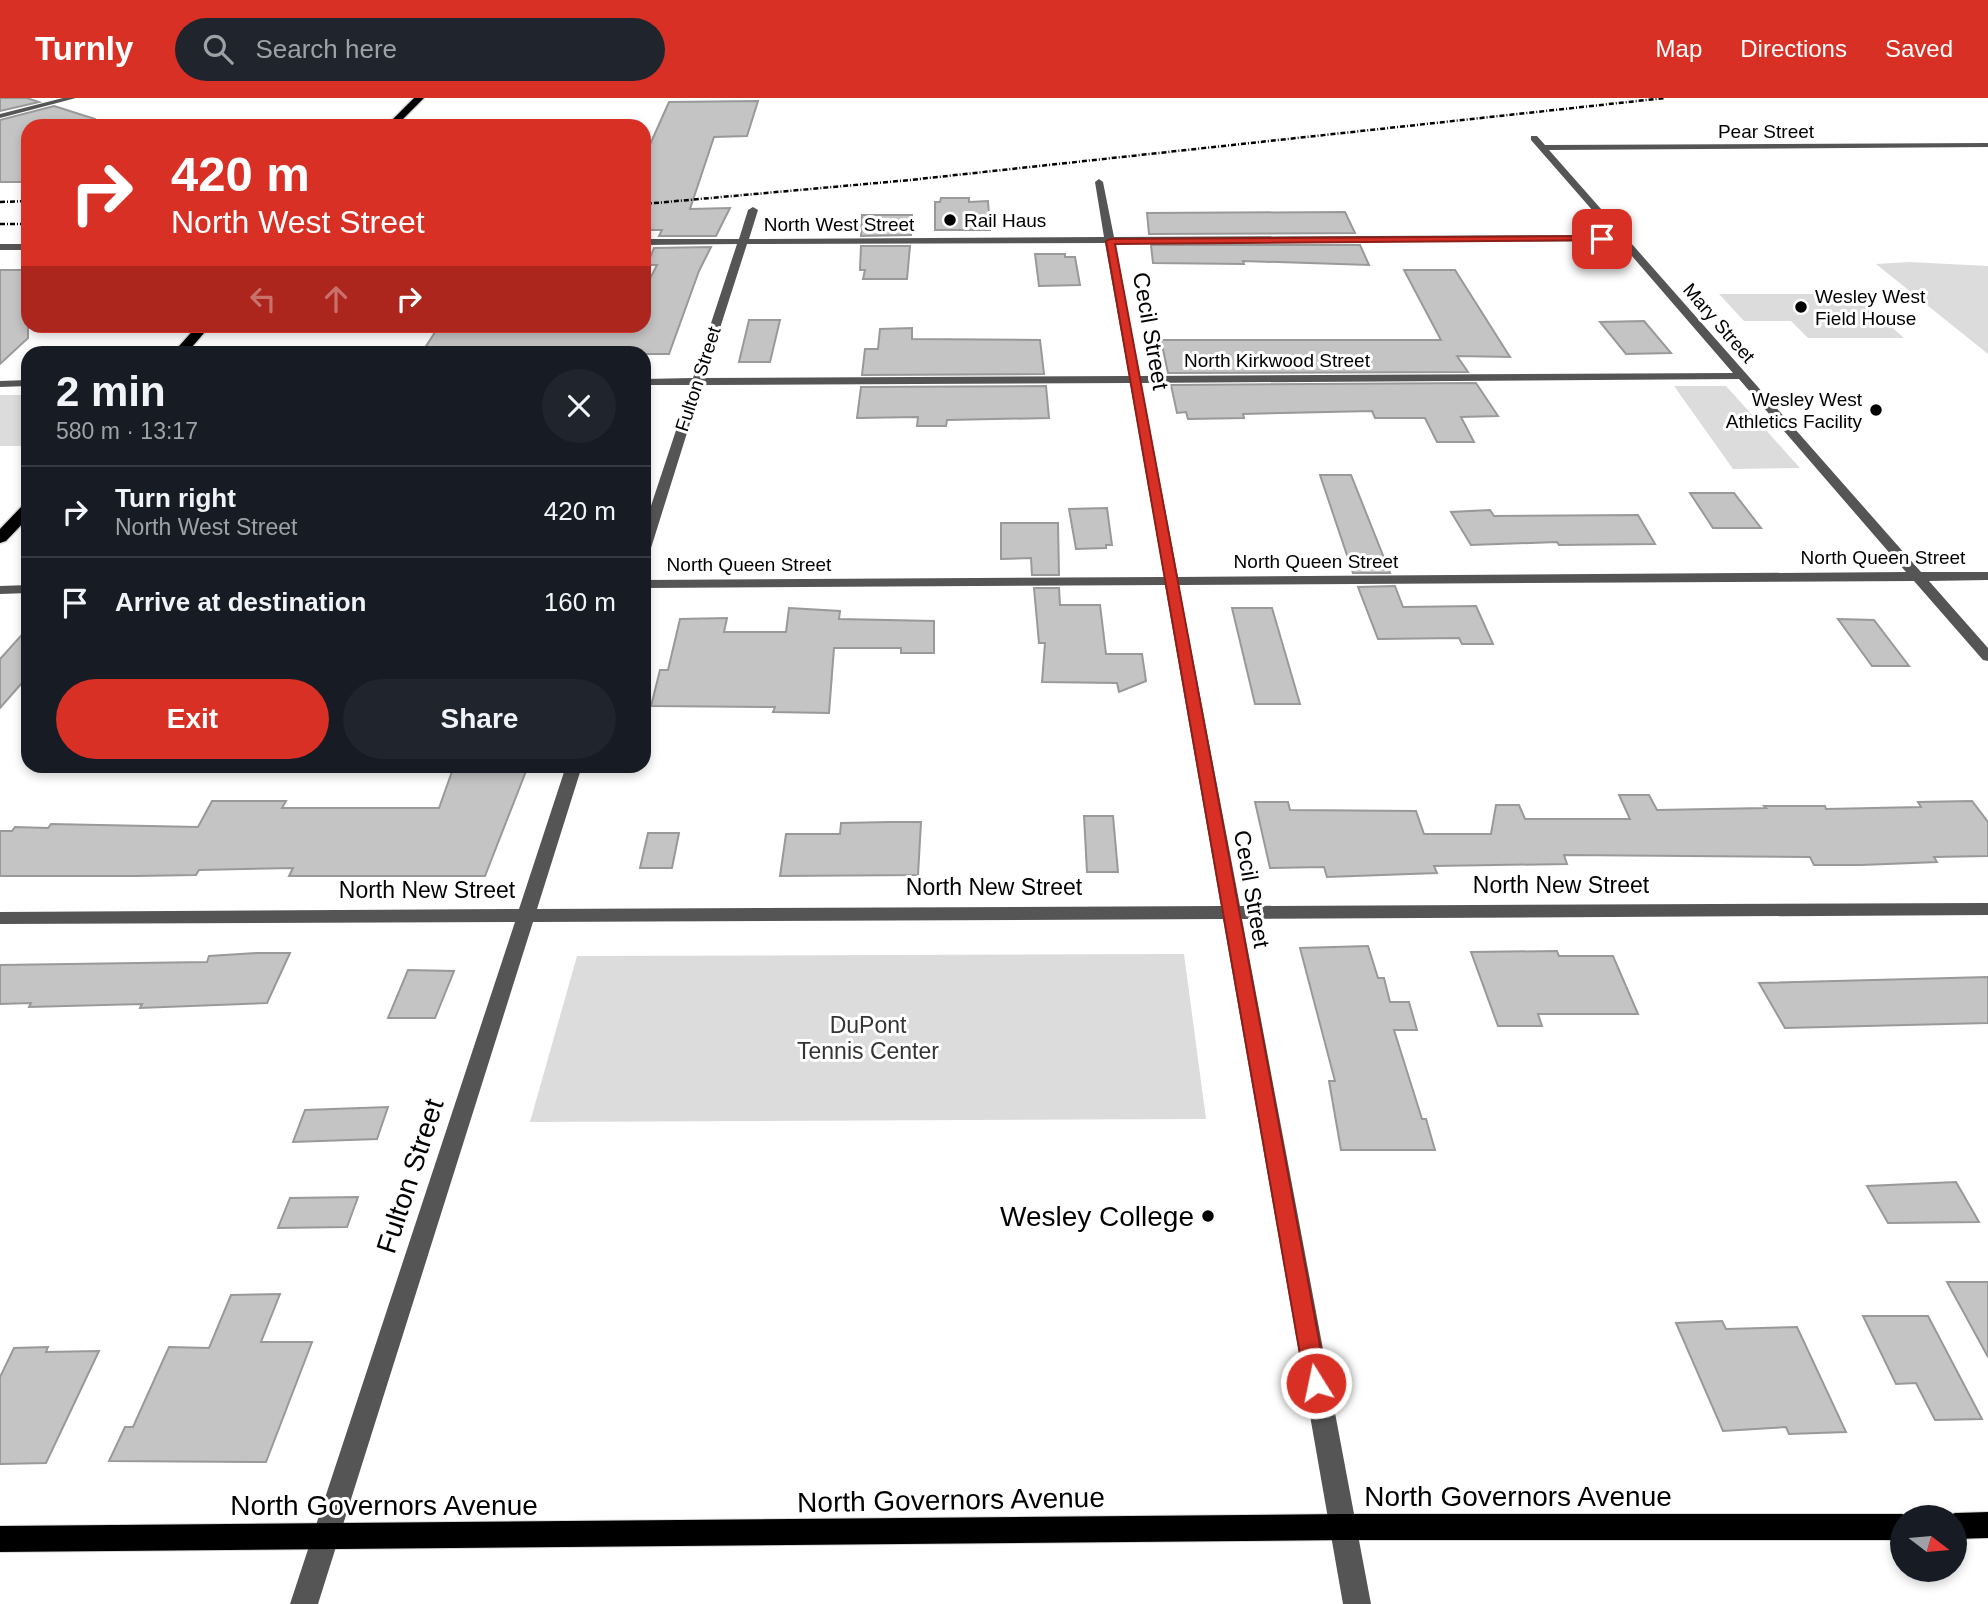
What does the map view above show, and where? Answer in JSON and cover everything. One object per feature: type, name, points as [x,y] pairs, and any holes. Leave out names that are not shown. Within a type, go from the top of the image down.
[{"type":"highway","points":[[398,119],[419,98]]},
{"type":"highway","points":[[185,346],[197,333]]},
{"type":"highway","points":[[0,538],[21,516]]},
{"type":"main road","points":[[1967,1526],[1988,1525]]},
{"type":"main road","name":"North Governors Avenue","points":[[0,1539],[1342,1527],[1890,1527]]},
{"type":"street","points":[[0,116],[72,98]]},
{"type":"street","name":"Mary Street","points":[[1534,138],[1988,657]]},
{"type":"street","name":"Pear Street","points":[[1544,148],[1988,145]]},
{"type":"street","name":"Cecil Street","points":[[1100,182],[1357,1604]]},
{"type":"street","name":"Fulton Street","points":[[651,526],[753,210]]},
{"type":"street","name":"North West Street","points":[[651,242],[1623,239]]},
{"type":"street","points":[[0,247],[21,247]]},
{"type":"street","name":"North Kirkwood Street","points":[[651,382],[1742,376]]},
{"type":"street","points":[[0,384],[21,383]]},
{"type":"street","name":"North Queen Street","points":[[651,584],[1988,576]]},
{"type":"street","points":[[0,590],[21,589]]},
{"type":"street","name":"Fulton Street","points":[[304,1604],[572,773]]},
{"type":"street","name":"North New Street","points":[[0,918],[1231,910],[1988,909]]},
{"type":"green space","points":[[1909,262],[1988,266],[1988,354],[1876,264]]},
{"type":"green space","name":"Wesley West Field House","points":[[1719,294],[1855,294],[1904,338],[1808,338],[1791,321],[1744,321]]},
{"type":"green space","points":[[1674,386],[1726,386],[1800,468],[1733,469]]},
{"type":"green space","points":[[0,395],[21,395],[21,446],[0,446]]},
{"type":"green space","name":"DuPont Tennis Center","points":[[1184,954],[1206,1119],[530,1122],[577,956]]},
{"type":"building","points":[[0,98],[27,98],[39,102],[0,111]]},
{"type":"building","points":[[758,101],[747,136],[714,137],[690,209],[730,208],[716,236],[659,236],[662,230],[651,230],[651,142],[669,102]]},
{"type":"building","points":[[54,106],[95,119],[21,119],[21,182],[0,182],[0,120]]},
{"type":"building","points":[[941,198],[969,198],[969,202],[988,201],[990,230],[935,230],[935,202],[940,202]]},
{"type":"building","points":[[1345,212],[1355,233],[1149,234],[1147,213]]},
{"type":"building","points":[[862,215],[912,215],[911,235],[861,236]]},
{"type":"building","points":[[1151,245],[1360,245],[1369,265],[1243,261],[1244,264],[1153,263]]},
{"type":"building","points":[[861,246],[910,246],[907,279],[863,279],[865,270],[860,270]]},
{"type":"building","points":[[711,247],[699,271],[669,354],[651,354],[651,346],[426,346],[434,333],[651,333],[651,277],[657,265],[651,265],[654,248]]},
{"type":"building","points":[[1035,254],[1065,254],[1065,257],[1075,257],[1080,285],[1039,286]]},
{"type":"building","points":[[0,270],[21,270],[21,333],[28,333],[28,338],[0,364]]},
{"type":"building","points":[[1404,270],[1455,270],[1510,357],[1457,356],[1468,372],[1168,373],[1161,340],[1441,340]]},
{"type":"building","points":[[749,320],[780,320],[770,362],[739,362]]},
{"type":"building","points":[[1644,321],[1671,353],[1626,354],[1600,322]]},
{"type":"building","points":[[912,328],[912,339],[1040,340],[1044,374],[862,375],[865,349],[878,349],[880,329]]},
{"type":"building","points":[[1476,383],[1498,416],[1461,417],[1474,442],[1437,442],[1425,418],[1375,418],[1372,411],[1243,414],[1244,418],[1188,419],[1186,412],[1177,413],[1171,385]]},
{"type":"building","points":[[1046,386],[1049,418],[947,420],[946,426],[917,426],[918,417],[857,418],[861,387]]},
{"type":"building","points":[[1320,475],[1351,475],[1390,573],[1353,573]]},
{"type":"building","points":[[1690,493],[1734,493],[1761,528],[1713,528]]},
{"type":"building","points":[[1107,508],[1112,545],[1106,545],[1106,548],[1076,549],[1069,509]]},
{"type":"building","points":[[1490,510],[1494,516],[1638,515],[1655,544],[1559,545],[1557,542],[1471,545],[1451,512]]},
{"type":"building","points":[[1001,523],[1058,523],[1059,575],[1032,575],[1031,558],[1001,559]]},
{"type":"building","points":[[1395,586],[1403,607],[1476,606],[1493,644],[1462,644],[1459,638],[1378,639],[1358,587]]},
{"type":"building","points":[[1034,588],[1059,588],[1060,605],[1100,605],[1106,654],[1142,654],[1146,681],[1119,692],[1117,683],[1042,682],[1045,643],[1039,643]]},
{"type":"building","points":[[789,608],[840,611],[839,619],[934,621],[934,653],[901,653],[901,648],[834,648],[829,713],[773,712],[775,707],[651,706],[660,670],[668,670],[680,619],[727,618],[724,632],[786,632]]},
{"type":"building","points":[[1232,608],[1272,608],[1300,704],[1255,704]]},
{"type":"building","points":[[1838,619],[1874,620],[1909,666],[1872,666]]},
{"type":"building","points":[[21,636],[21,684],[0,708],[0,659]]},
{"type":"building","points":[[452,773],[525,773],[485,876],[289,876],[293,868],[199,870],[196,875],[0,876],[0,831],[12,831],[15,827],[48,828],[51,824],[198,827],[212,801],[286,801],[282,808],[439,808]]},
{"type":"building","points":[[1619,795],[1649,795],[1657,810],[1766,808],[1764,806],[1825,806],[1826,809],[1921,807],[1918,802],[1972,801],[1988,822],[1988,856],[1934,857],[1937,862],[1814,865],[1810,857],[1564,855],[1567,864],[1434,866],[1437,873],[1327,877],[1324,867],[1270,868],[1255,802],[1288,802],[1290,810],[1416,811],[1424,834],[1491,834],[1496,805],[1519,805],[1525,819],[1630,819]]},
{"type":"building","points":[[1084,816],[1113,816],[1118,872],[1087,872]]},
{"type":"building","points":[[921,822],[918,875],[780,876],[786,834],[840,834],[841,823]]},
{"type":"building","points":[[648,833],[679,833],[672,868],[640,868]]},
{"type":"building","points":[[1368,946],[1378,978],[1384,978],[1390,1002],[1409,1002],[1417,1030],[1394,1030],[1422,1119],[1426,1119],[1435,1150],[1341,1150],[1329,1081],[1335,1081],[1300,948]]},
{"type":"building","points":[[1557,951],[1559,956],[1613,956],[1638,1014],[1538,1014],[1542,1026],[1498,1026],[1471,952]]},
{"type":"building","points":[[290,953],[267,1003],[140,1008],[142,1004],[29,1007],[31,1003],[0,1004],[0,965],[207,962],[209,956]]},
{"type":"building","points":[[408,970],[454,971],[435,1018],[388,1018]]},
{"type":"building","points":[[1988,977],[1988,1023],[1785,1028],[1759,983]]},
{"type":"building","points":[[388,1107],[377,1139],[293,1142],[305,1110]]},
{"type":"building","points":[[1956,1182],[1979,1222],[1888,1223],[1867,1186]]},
{"type":"building","points":[[358,1197],[347,1227],[278,1228],[290,1198]]},
{"type":"building","points":[[1947,1282],[1988,1282],[1988,1357]]},
{"type":"building","points":[[280,1294],[261,1342],[312,1342],[266,1462],[109,1461],[125,1427],[133,1427],[169,1347],[209,1348],[231,1295]]},
{"type":"building","points":[[1863,1316],[1928,1316],[1982,1419],[1935,1420],[1916,1383],[1896,1384]]},
{"type":"building","points":[[1722,1321],[1726,1329],[1797,1327],[1846,1432],[1789,1434],[1786,1427],[1723,1431],[1676,1323]]},
{"type":"building","points":[[48,1347],[46,1352],[99,1351],[46,1463],[0,1464],[0,1377],[14,1348]]},
{"type":"railway","points":[[651,203],[910,180],[1665,98]]},
{"type":"railway","points":[[0,202],[21,201]]},
{"type":"railway","points":[[0,224],[21,224]]},
{"type":"place","name":"Rail Haus","points":[[950,220]]},
{"type":"place","name":"Wesley West Field House","points":[[1801,307]]},
{"type":"place","name":"Wesley West Athletics Facility","points":[[1876,410]]},
{"type":"place","name":"Wesley College","points":[[1208,1216]]},
{"type":"route","points":[[1316,1383],[1110,241],[1602,239]]}]
